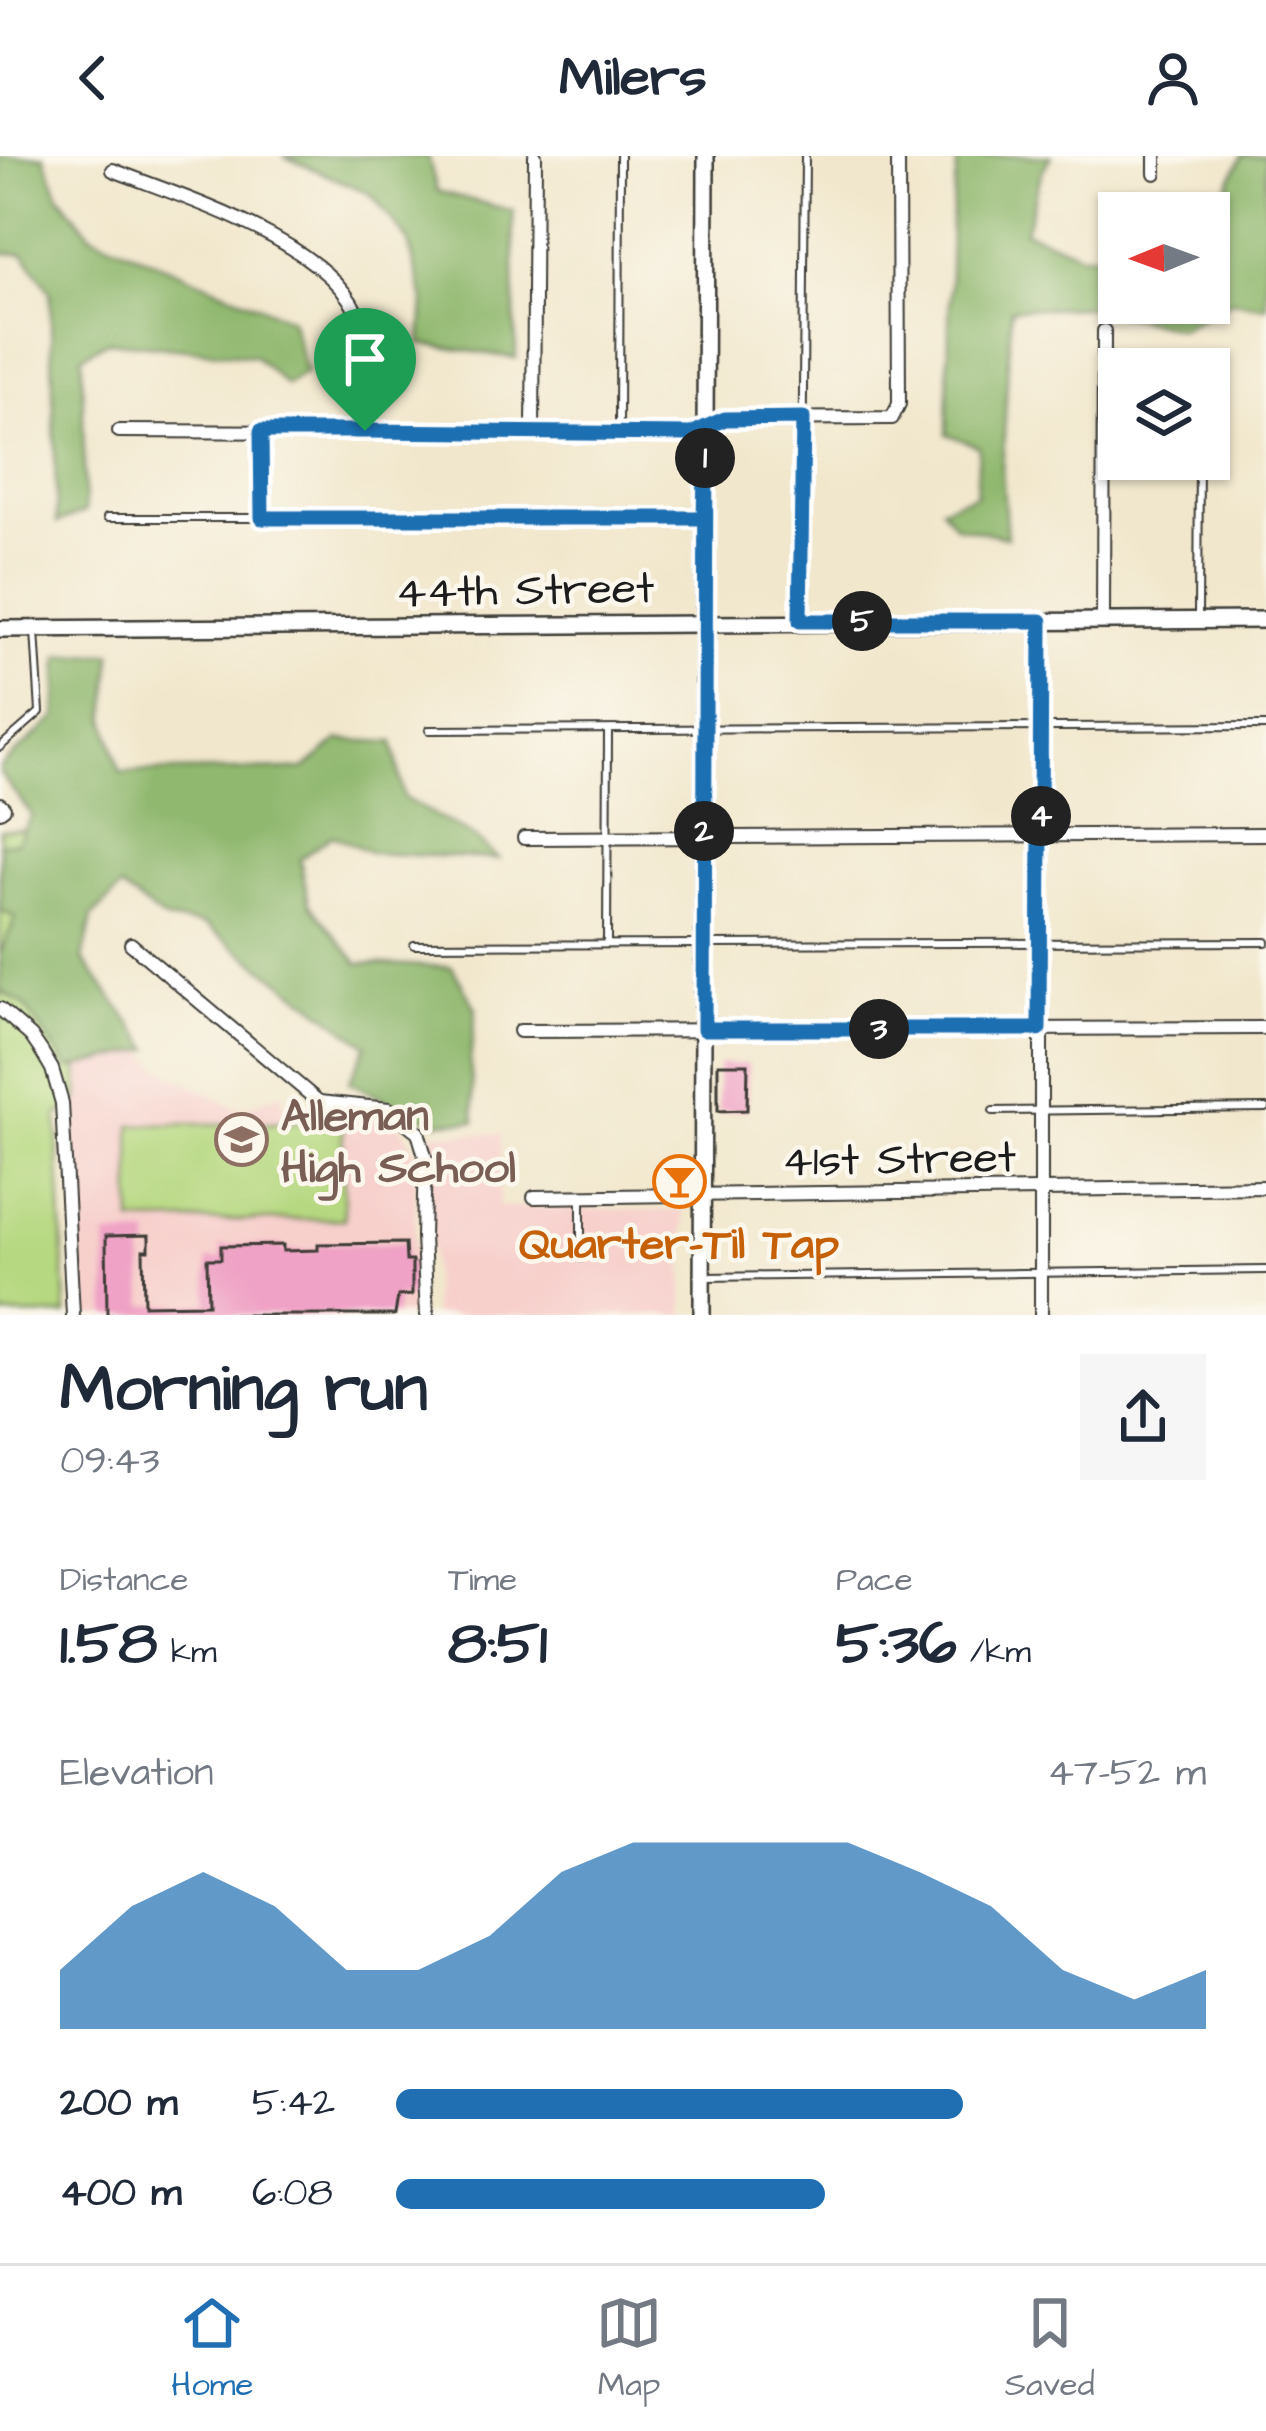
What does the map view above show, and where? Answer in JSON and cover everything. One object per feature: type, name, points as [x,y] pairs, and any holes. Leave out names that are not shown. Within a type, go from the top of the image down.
[{"type":"street","points":[[533,432],[535,156]]},
{"type":"street","points":[[702,1315],[706,156]]},
{"type":"street","points":[[119,431],[691,434],[725,419],[887,418],[895,415],[899,404],[898,156]]},
{"type":"street","points":[[1155,156],[1155,173]]},
{"type":"street","points":[[113,170],[254,226],[336,281],[355,308],[366,343],[365,431]]},
{"type":"street","points":[[1103,620],[1104,331]]},
{"type":"street","name":"44th Street","points":[[0,628],[1266,620]]},
{"type":"street","points":[[1041,621],[1041,1315]]},
{"type":"street","points":[[524,838],[1266,834]]},
{"type":"street","points":[[131,944],[320,1102],[389,1109],[418,1132],[424,1156],[427,1315]]},
{"type":"street","points":[[0,1009],[31,1036],[52,1069],[62,1103],[73,1315]]},
{"type":"street","points":[[520,1031],[1266,1028]]},
{"type":"street","name":"41st Street","points":[[534,1197],[1266,1187]]},
{"type":"lane","points":[[619,433],[620,156]]},
{"type":"lane","points":[[800,621],[805,156]]},
{"type":"lane","points":[[261,431],[262,518]]},
{"type":"lane","points":[[1198,620],[1199,480]]},
{"type":"lane","points":[[106,518],[704,518]]},
{"type":"lane","points":[[0,747],[40,712],[34,628]]},
{"type":"lane","points":[[429,730],[1266,726]]},
{"type":"lane","points":[[607,943],[608,730]]},
{"type":"lane","points":[[414,945],[1266,942]]},
{"type":"lane","points":[[993,1112],[1266,1108]]},
{"type":"lane","points":[[581,1197],[581,1258]]},
{"type":"lane","points":[[702,1277],[1266,1270]]},
{"type":"shaded area","name":"Alleman High School","points":[[79,976],[158,1067],[240,1110],[281,1093],[287,1123],[360,1113],[401,1126],[416,1155],[414,1294],[420,1315],[84,1315],[73,1110],[78,1100]]},
{"type":"shaded area","name":"Alleman High School","points":[[429,1133],[501,1134],[499,1207],[684,1211],[684,1315],[433,1315]]},
{"type":"green space","points":[[0,156],[44,156],[59,195],[91,235],[291,319],[306,372],[286,385],[254,356],[108,341],[82,356],[85,512],[57,523],[50,291],[24,254],[0,253]]},
{"type":"green space","points":[[283,156],[428,156],[437,191],[513,211],[516,358],[421,344],[424,300],[408,241],[371,194]]},
{"type":"green space","points":[[958,156],[1051,156],[1025,231],[1081,254],[1098,254],[1098,309],[1011,309],[1002,471],[1007,537],[955,526],[941,507],[976,495],[979,447],[947,434],[951,221]]},
{"type":"green space","points":[[1242,156],[1266,156],[1266,307],[1232,301],[1230,192],[1225,192]]},
{"type":"green space","points":[[112,653],[106,719],[120,772],[304,769],[339,740],[393,742],[404,798],[474,837],[498,859],[372,853],[332,835],[300,859],[309,903],[358,963],[452,967],[476,1009],[470,1061],[475,1121],[433,1122],[349,1082],[367,1045],[205,925],[165,920],[121,888],[92,917],[83,960],[151,1049],[69,1069],[24,1005],[0,991],[0,954],[16,917],[0,911],[0,843],[17,842],[32,815],[0,774],[0,767],[56,718],[59,656]]},
{"type":"green space","points":[[81,828],[78,1100],[57,1117],[66,1315],[0,1315],[0,830]]},
{"type":"green space","points":[[343,1122],[344,1219],[132,1222],[131,1125]]},
{"type":"building","points":[[718,1064],[748,1064],[747,1110],[718,1111]]},
{"type":"building","points":[[149,1235],[149,1250],[143,1250],[144,1305],[208,1304],[207,1259],[221,1259],[221,1246],[283,1245],[283,1251],[318,1250],[318,1244],[405,1243],[406,1261],[412,1261],[412,1295],[398,1296],[395,1315],[107,1315],[106,1236]]},
{"type":"place","name":"Alleman High School","points":[[242,1140]]},
{"type":"place","name":"Quarter-Til Tap","points":[[679,1181]]},
{"type":"route","points":[[365,431],[261,431],[262,518],[704,518],[706,427],[725,419],[803,418],[800,621],[1041,621],[1039,1029],[704,1029],[706,427],[691,434],[365,431]]}]
